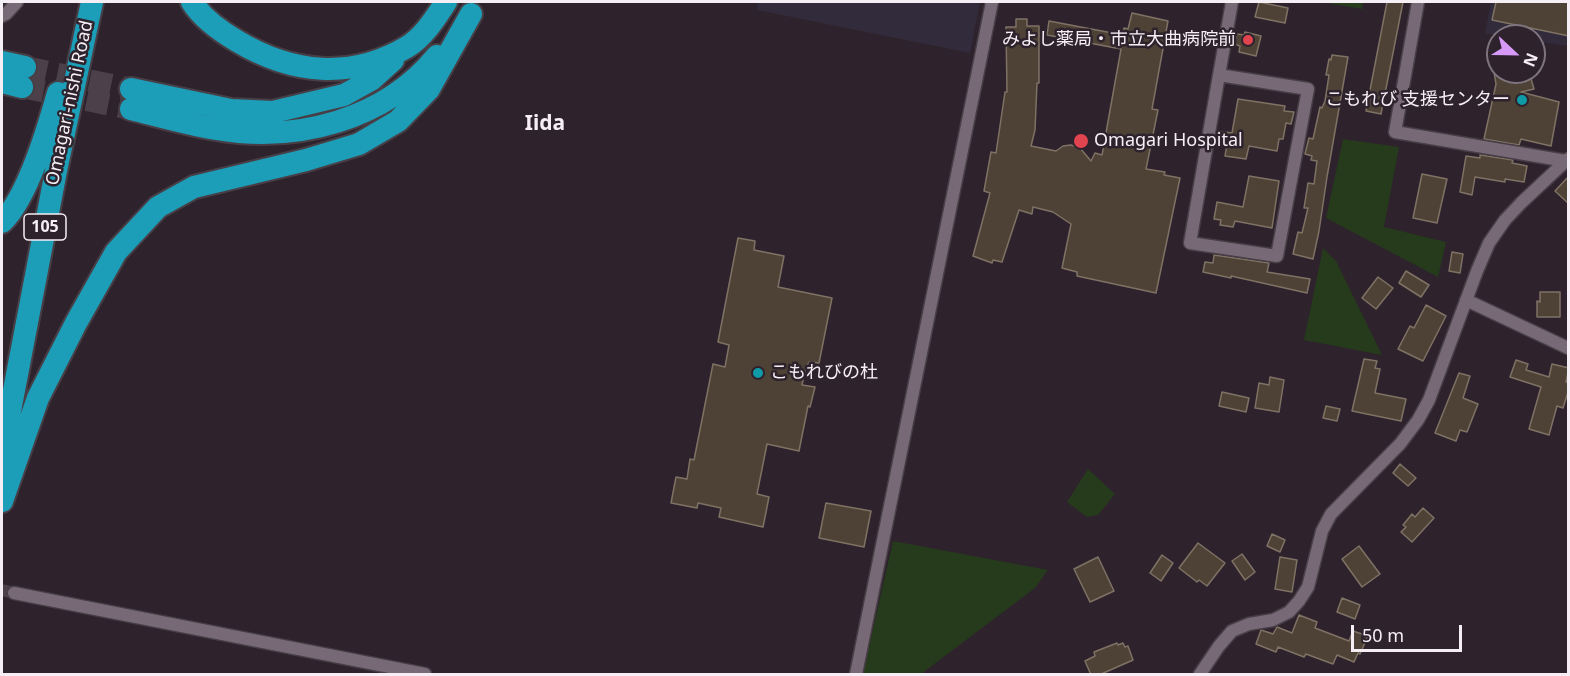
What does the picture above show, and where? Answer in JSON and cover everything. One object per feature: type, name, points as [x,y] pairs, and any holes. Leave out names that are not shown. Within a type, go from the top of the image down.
[{"type":"highway","points":[[2,222],[8,216],[35,163],[50,121],[83,2]]},
{"type":"highway","name":"Omagari-nishi Road","points":[[2,453],[56,171],[92,2]]},
{"type":"highway","points":[[192,2],[197,10],[223,33],[248,48],[276,60],[304,68],[363,66],[409,46]]},
{"type":"highway","points":[[446,2],[430,25],[409,46],[371,80],[344,95],[273,112],[231,110],[131,99],[218,130],[266,133],[306,130],[338,122],[375,106],[424,71],[474,8]]},
{"type":"highway","points":[[2,501],[38,398],[76,323],[116,252],[158,207],[195,187],[306,160],[359,144],[398,121],[429,89],[474,8]]},
{"type":"highway","points":[[2,62],[16,79]]},
{"type":"street","points":[[2,16],[16,2]]},
{"type":"street","points":[[856,675],[992,2]]},
{"type":"street","points":[[1220,75],[1308,88],[1277,256],[1190,243],[1232,2]]},
{"type":"street","points":[[1418,2],[1395,132],[1567,160]]},
{"type":"street","points":[[1200,675],[1232,631],[1249,624],[1273,620],[1289,612],[1299,602],[1308,587],[1323,531],[1331,514],[1400,444],[1418,420],[1429,400],[1489,243],[1506,220],[1567,160]]},
{"type":"street","points":[[1466,300],[1569,348]]},
{"type":"street","points":[[14,593],[425,675]]},
{"type":"shaded area","points":[[758,2],[980,2],[970,53],[757,10]]},
{"type":"shaded area","points":[[1491,2],[1568,2],[1568,46],[1546,43],[1546,24],[1487,24]]},
{"type":"green space","points":[[1322,2],[1363,2],[1362,9]]},
{"type":"green space","points":[[1343,139],[1399,147],[1384,227],[1446,242],[1438,277],[1326,218]]},
{"type":"green space","points":[[1323,248],[1336,261],[1382,355],[1304,340]]},
{"type":"green space","points":[[1088,469],[1115,494],[1098,515],[1087,517],[1067,502]]},
{"type":"green space","points":[[893,541],[1048,570],[1035,588],[921,674],[863,674]]},
{"type":"building","points":[[1259,2],[1288,8],[1285,23],[1255,17]]},
{"type":"building","points":[[1387,2],[1403,2],[1381,114],[1366,111]]},
{"type":"building","points":[[1496,2],[1569,2],[1569,36],[1546,31],[1546,24],[1511,24],[1492,20]]},
{"type":"building","points":[[1132,13],[1168,21],[1152,109],[1158,110],[1146,169],[1165,172],[1164,175],[1180,178],[1156,293],[1077,276],[1077,272],[1062,268],[1071,224],[1053,212],[1033,207],[1032,214],[1019,210],[1002,262],[993,260],[992,263],[973,256],[990,193],[984,191],[991,152],[996,153],[1005,92],[1007,92],[1006,27],[1016,27],[1016,19],[1027,19],[1027,26],[1039,26],[1039,83],[1037,83],[1035,130],[1031,146],[1056,151],[1063,146],[1071,145],[1080,148],[1091,161],[1095,153],[1102,155],[1121,49],[1047,35],[1049,21],[1123,35],[1124,28],[1128,29]]},
{"type":"building","name":"みよし薬局・市立大曲病院前","points":[[1245,32],[1261,36],[1256,56],[1239,52],[1240,46],[1234,44],[1237,34],[1244,35]]},
{"type":"building","points":[[1332,55],[1348,57],[1313,259],[1293,254],[1298,232],[1302,233],[1308,208],[1304,208],[1308,183],[1314,184],[1317,161],[1311,160],[1312,156],[1305,154],[1309,138],[1313,139],[1320,107],[1322,108],[1325,101],[1329,75],[1326,75]]},
{"type":"building","name":"こもれび 支援センター","points":[[1496,84],[1533,84],[1534,89],[1521,92],[1559,102],[1551,146],[1521,139],[1519,145],[1484,139]]},
{"type":"building","points":[[1238,99],[1285,106],[1284,111],[1294,112],[1291,124],[1286,123],[1283,139],[1279,139],[1277,151],[1249,146],[1246,159],[1225,156],[1227,144],[1216,143],[1218,131],[1232,133]]},
{"type":"building","points":[[1480,155],[1513,160],[1512,163],[1527,166],[1524,182],[1505,179],[1505,182],[1475,177],[1472,195],[1460,192],[1466,156],[1480,158]]},
{"type":"building","points":[[1422,174],[1447,179],[1437,223],[1413,218]]},
{"type":"building","points":[[1249,176],[1279,181],[1272,228],[1235,221],[1233,227],[1220,225],[1221,220],[1214,219],[1217,202],[1243,207]]},
{"type":"building","points":[[1569,176],[1569,204],[1555,191]]},
{"type":"building","name":"こもれびの杜","points":[[738,238],[755,241],[754,250],[784,256],[778,287],[832,298],[819,363],[809,362],[805,371],[802,385],[815,387],[810,407],[808,406],[799,451],[767,444],[757,494],[769,497],[763,527],[719,517],[721,508],[698,503],[697,508],[671,503],[676,477],[687,479],[690,459],[694,460],[713,364],[725,367],[729,345],[718,342]]},
{"type":"building","points":[[1452,252],[1463,254],[1460,273],[1449,271]]},
{"type":"building","points":[[1214,255],[1269,263],[1267,272],[1310,279],[1307,293],[1203,272],[1205,262],[1213,263]]},
{"type":"building","points":[[1406,271],[1429,285],[1421,297],[1399,283]]},
{"type":"building","points":[[1378,277],[1393,288],[1376,309],[1362,298]]},
{"type":"building","points":[[1540,292],[1560,292],[1560,317],[1537,317],[1537,301],[1540,302]]},
{"type":"building","points":[[1426,305],[1446,316],[1423,361],[1398,349],[1410,326],[1414,328]]},
{"type":"building","points":[[1364,359],[1377,361],[1375,368],[1380,369],[1375,393],[1406,399],[1401,421],[1352,411]]},
{"type":"building","points":[[1516,360],[1528,364],[1526,370],[1549,377],[1552,364],[1569,368],[1566,382],[1569,383],[1569,389],[1563,408],[1557,406],[1549,435],[1529,429],[1541,387],[1510,377]]},
{"type":"building","points":[[1459,373],[1470,376],[1463,398],[1478,404],[1467,432],[1460,430],[1456,441],[1435,433]]},
{"type":"building","points":[[1270,377],[1284,380],[1279,412],[1255,408],[1259,383],[1269,385]]},
{"type":"building","points":[[1222,392],[1249,398],[1246,412],[1219,406]]},
{"type":"building","points":[[1326,406],[1340,409],[1337,421],[1323,418]]},
{"type":"building","points":[[1400,464],[1416,478],[1408,486],[1393,473]]},
{"type":"building","points":[[826,503],[871,511],[864,547],[819,538]]},
{"type":"building","points":[[1423,508],[1434,518],[1412,542],[1401,532],[1406,527],[1403,525],[1412,514],[1415,517]]},
{"type":"building","points":[[1272,534],[1285,540],[1280,552],[1267,546]]},
{"type":"building","points":[[1198,543],[1225,563],[1207,586],[1199,580],[1197,582],[1179,568]]},
{"type":"building","points":[[1359,546],[1380,574],[1362,587],[1342,559]]},
{"type":"building","points":[[1242,554],[1255,572],[1245,580],[1232,561]]},
{"type":"building","points":[[1162,555],[1173,563],[1161,581],[1150,573]]},
{"type":"building","points":[[1098,557],[1114,591],[1090,602],[1074,569]]},
{"type":"building","points":[[1280,557],[1297,560],[1292,592],[1275,589]]},
{"type":"building","points":[[1342,598],[1360,605],[1355,619],[1337,612]]},
{"type":"building","points":[[1299,615],[1317,622],[1315,628],[1349,641],[1353,631],[1368,636],[1360,654],[1358,653],[1354,662],[1337,655],[1333,664],[1306,654],[1304,657],[1278,647],[1276,652],[1256,644],[1261,630],[1273,634],[1277,627],[1292,633]]},
{"type":"building","points":[[1117,643],[1128,646],[1133,660],[1099,675],[1091,675],[1085,661],[1095,656],[1094,652]]},
{"type":"tunnel","points":[[25,67],[131,89]]},
{"type":"tunnel","points":[[22,87],[131,109]]},
{"type":"tunnel","points":[[2,590],[14,593]]},
{"type":"place","name":"みよし薬局・市立大曲病院前","points":[[1248,40]]},
{"type":"place","name":"こもれび 支援センター","points":[[1522,100]]},
{"type":"place","name":"Omagari Hospital","points":[[1081,141]]},
{"type":"place","name":"こもれびの杜","points":[[758,373]]},
{"type":"district","name":"Iida","points":[[545,124]]}]
